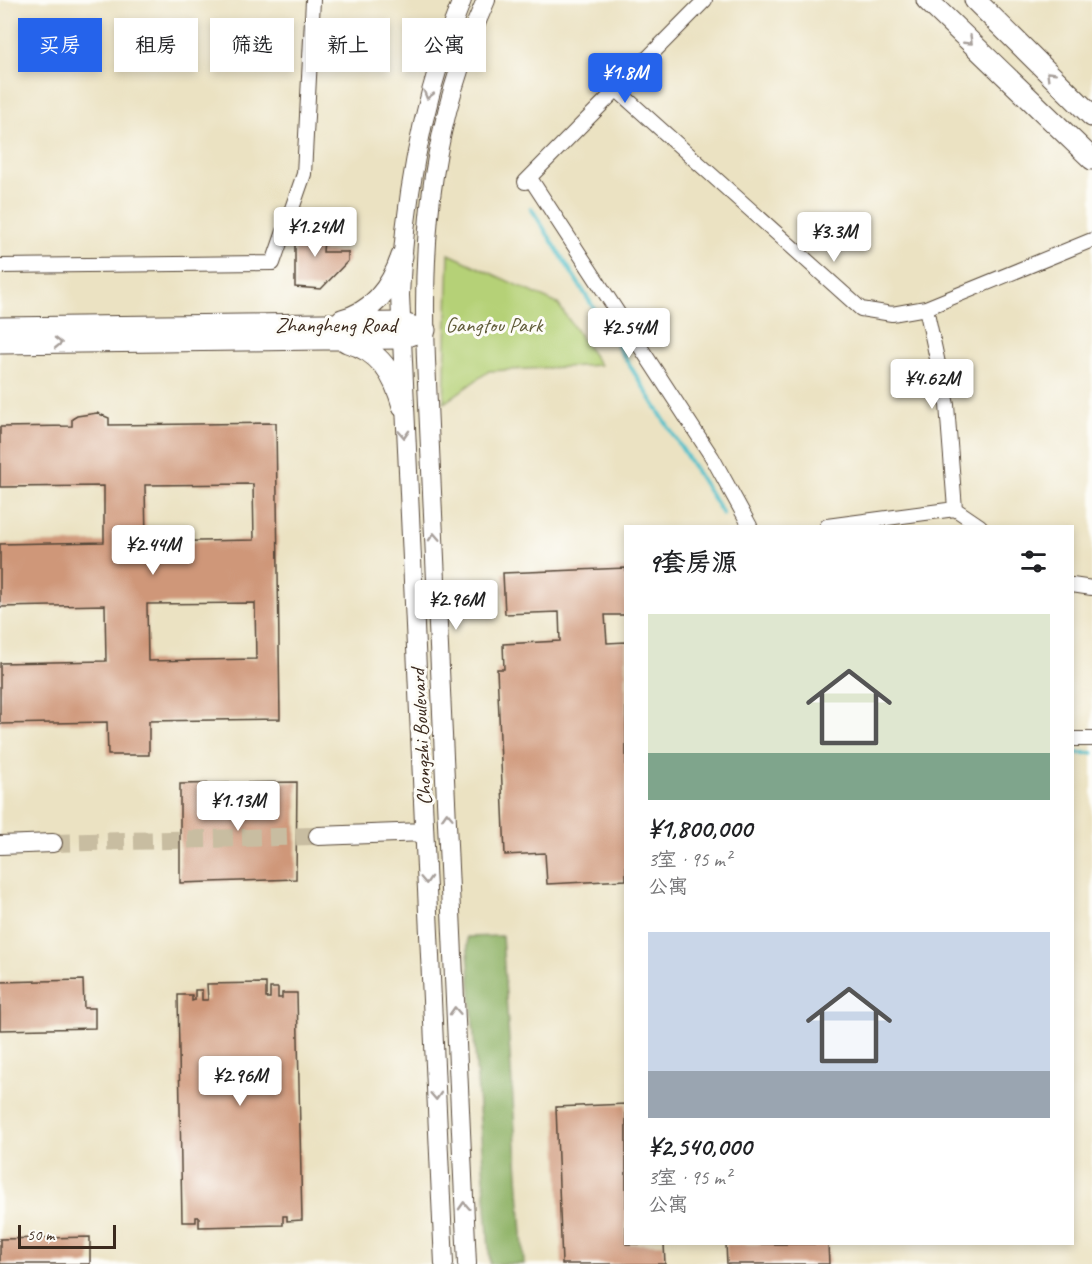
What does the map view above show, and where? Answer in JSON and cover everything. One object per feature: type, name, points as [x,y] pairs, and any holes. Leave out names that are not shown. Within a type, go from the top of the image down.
[{"type":"main road","name":"Chongzhi Boulevard","points":[[444,1264],[400,331],[406,207],[424,111],[462,0]]},
{"type":"main road","name":"Chongzhi Boulevard","points":[[467,1264],[425,330],[424,256],[432,180],[449,102],[486,0]]},
{"type":"main road","points":[[927,0],[1092,159]]},
{"type":"main road","points":[[975,0],[1092,116]]},
{"type":"main road","points":[[328,332],[380,298],[393,279],[402,256]]},
{"type":"main road","name":"Zhangheng Road","points":[[0,328],[328,332]]},
{"type":"main road","name":"Zhangheng Road","points":[[0,344],[425,330]]},
{"type":"main road","points":[[328,332],[365,348],[380,358],[397,386],[403,406]]},
{"type":"main road","points":[[318,836],[424,832]]},
{"type":"main road","points":[[0,845],[53,843]]},
{"type":"street","points":[[0,266],[273,263],[304,174],[313,0]]},
{"type":"street","points":[[705,0],[527,180],[712,457],[749,525]]},
{"type":"street","points":[[617,90],[861,309],[892,314],[926,308],[1092,240]]},
{"type":"street","points":[[926,308],[947,405],[955,508]]},
{"type":"street","points":[[834,525],[955,508],[979,525]]},
{"type":"street","points":[[1074,585],[1092,588]]},
{"type":"street","points":[[1074,739],[1092,740]]},
{"type":"green space","name":"Gangtou Park","points":[[449,254],[558,304],[600,365],[489,371],[444,403]]},
{"type":"green space","points":[[502,936],[524,1264],[490,1264],[467,937]]},
{"type":"building","points":[[295,225],[325,225],[323,252],[348,252],[348,261],[321,289],[295,287]]},
{"type":"building","points":[[97,413],[109,418],[109,425],[276,423],[280,719],[149,721],[149,755],[108,755],[107,722],[0,724],[0,663],[106,661],[105,605],[0,607],[0,544],[104,542],[104,486],[0,487],[0,427],[72,426],[72,419]],"holes":[[[253,484],[254,540],[146,542],[145,485]],[[255,603],[256,659],[148,661],[147,604]]]},
{"type":"building","points":[[624,568],[624,615],[605,615],[607,643],[624,642],[624,880],[547,884],[545,853],[505,855],[497,669],[504,669],[503,644],[560,641],[559,612],[505,614],[503,573]]},
{"type":"building","points":[[297,782],[296,879],[180,883],[180,784]]},
{"type":"building","points":[[83,980],[84,1008],[95,1008],[95,1028],[0,1030],[0,982]]},
{"type":"building","points":[[266,983],[266,998],[270,998],[270,988],[278,988],[278,998],[282,998],[282,993],[297,993],[302,1220],[287,1221],[287,1216],[283,1216],[283,1225],[199,1227],[199,1217],[196,1217],[196,1222],[182,1222],[178,995],[192,995],[192,1001],[195,1000],[195,990],[202,990],[202,1000],[208,1000],[207,984]]},
{"type":"building","points":[[624,1104],[624,1245],[664,1245],[665,1264],[562,1264],[556,1107]]},
{"type":"building","points":[[90,1237],[90,1264],[0,1264],[0,1239]]},
{"type":"building","points":[[726,1245],[828,1245],[829,1264],[727,1264]]},
{"type":"waterway","points":[[531,208],[723,514]]},
{"type":"waterway","points":[[1074,753],[1092,753]]},
{"type":"tunnel","points":[[53,843],[318,836]]}]
